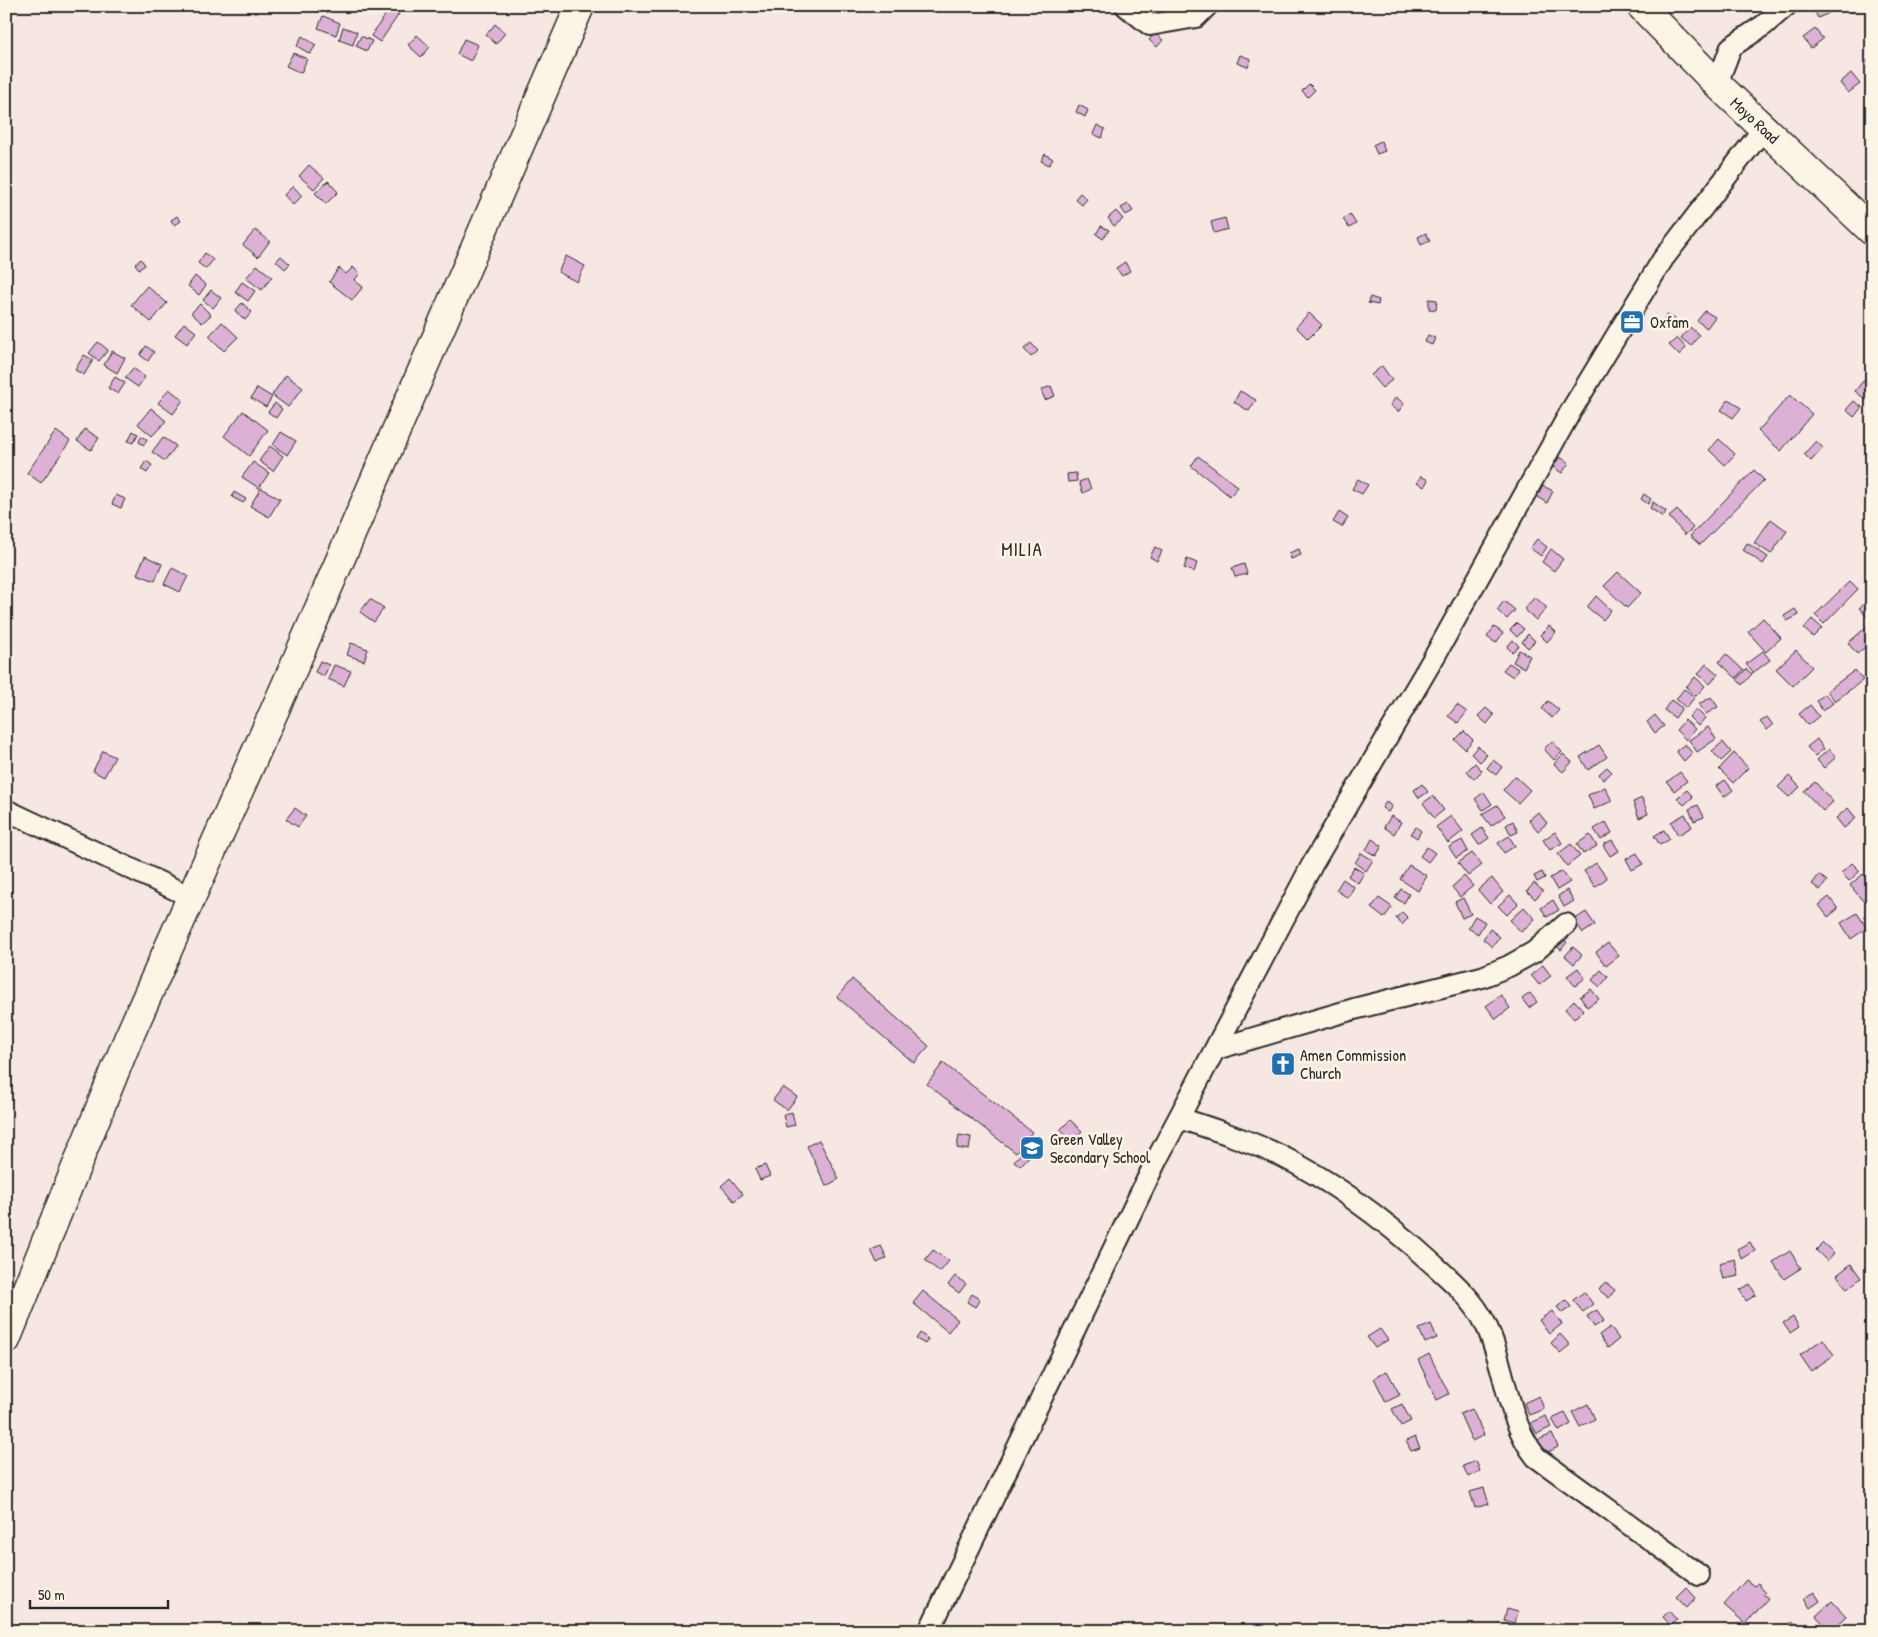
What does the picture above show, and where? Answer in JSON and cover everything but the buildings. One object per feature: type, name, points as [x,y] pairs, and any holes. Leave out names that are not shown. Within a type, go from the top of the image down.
[{"type":"street","points":[[6,1340],[128,1039],[293,668],[580,6]]},
{"type":"street","points":[[1126,6],[1150,25],[1196,17],[1207,6]]},
{"type":"street","name":"Moyo Road","points":[[1640,6],[1717,84],[1872,232]]},
{"type":"street","points":[[1717,84],[1731,47],[1764,25],[1786,6]]},
{"type":"street","points":[[929,1631],[1158,1159],[1312,865],[1437,652],[1572,409],[1663,259],[1764,128]]},
{"type":"street","points":[[6,810],[190,897]]},
{"type":"street","points":[[1216,1050],[1354,1009],[1482,977],[1509,966],[1534,952],[1566,924]]},
{"type":"street","points":[[1180,1118],[1253,1143],[1280,1156],[1344,1194],[1391,1226],[1463,1294],[1484,1322],[1494,1345],[1520,1428],[1536,1457],[1699,1575]]},
{"type":"place","name":"Oxfam","points":[[1632,322]]},
{"type":"place","name":"Amen Commission Church","points":[[1283,1064]]},
{"type":"place","name":"Green Valley Secondary School","points":[[1032,1148]]},
{"type":"district","name":"MILIA","points":[[1022,549]]}]
